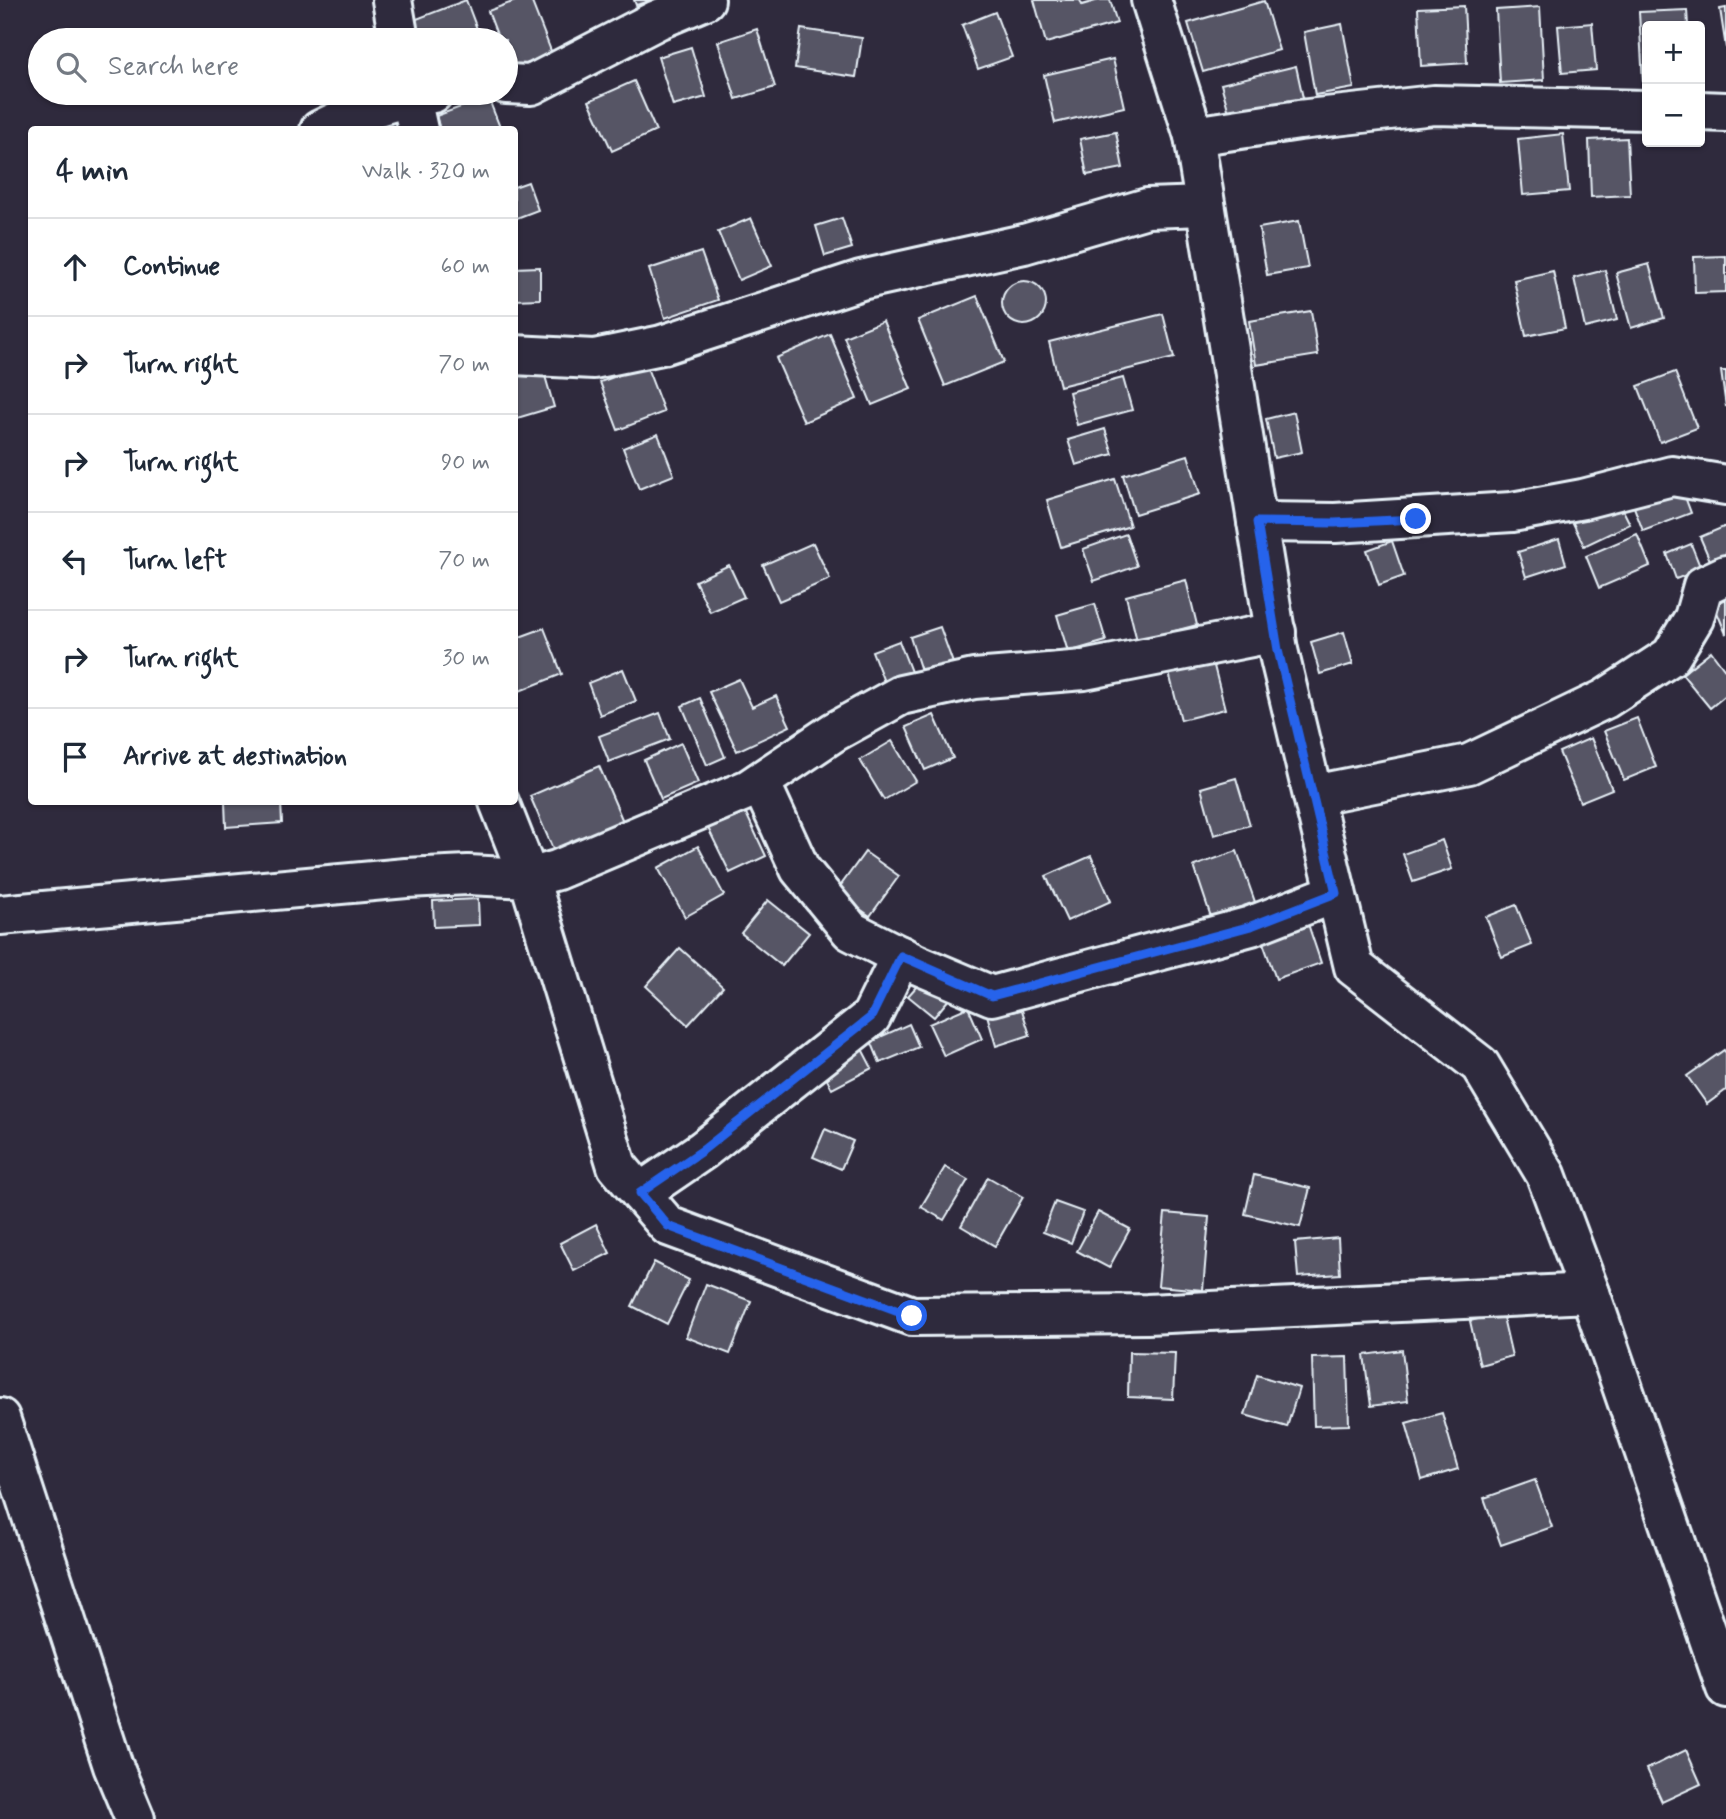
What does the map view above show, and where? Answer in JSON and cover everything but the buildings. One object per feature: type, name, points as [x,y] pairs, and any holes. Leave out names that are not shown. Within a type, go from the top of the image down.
[{"type":"street","points":[[393,0],[396,28]]},
{"type":"street","points":[[518,84],[531,85],[657,20],[705,0]]},
{"type":"street","points":[[1151,0],[1194,136],[1276,632],[1354,967],[1480,1065],[1546,1175],[1590,1293],[1726,1688]]},
{"type":"street","points":[[327,126],[338,120],[409,105]]},
{"type":"street","points":[[1194,136],[1299,120],[1434,106],[1642,110]]},
{"type":"street","points":[[1705,111],[1726,112]]},
{"type":"street","points":[[518,355],[594,359],[662,345],[861,280],[1024,244],[1147,208],[1205,206]]},
{"type":"street","points":[[1257,522],[1335,523],[1512,512],[1583,499],[1672,476],[1726,485]]},
{"type":"street","points":[[1313,795],[1469,764],[1605,699],[1671,656],[1695,618],[1703,586],[1726,575]]},
{"type":"street","points":[[0,915],[406,878],[468,875],[529,878],[557,870],[655,831],[748,789],[834,732],[901,695],[974,679],[1084,670],[1276,632]]},
{"type":"street","points":[[760,782],[800,869],[851,931],[992,996],[1251,926],[1336,893]]},
{"type":"street","points":[[500,805],[529,878],[617,1166],[668,1226],[912,1316],[1147,1314],[1590,1293]]},
{"type":"street","points":[[640,1193],[703,1150],[871,1017],[901,956]]},
{"type":"street","points":[[0,1418],[113,1766],[135,1819]]},
{"type":"route","points":[[912,1316],[668,1226],[640,1193],[703,1150],[871,1017],[901,956],[992,996],[1251,926],[1336,893],[1278,650],[1257,522],[1335,523],[1416,519]]}]
